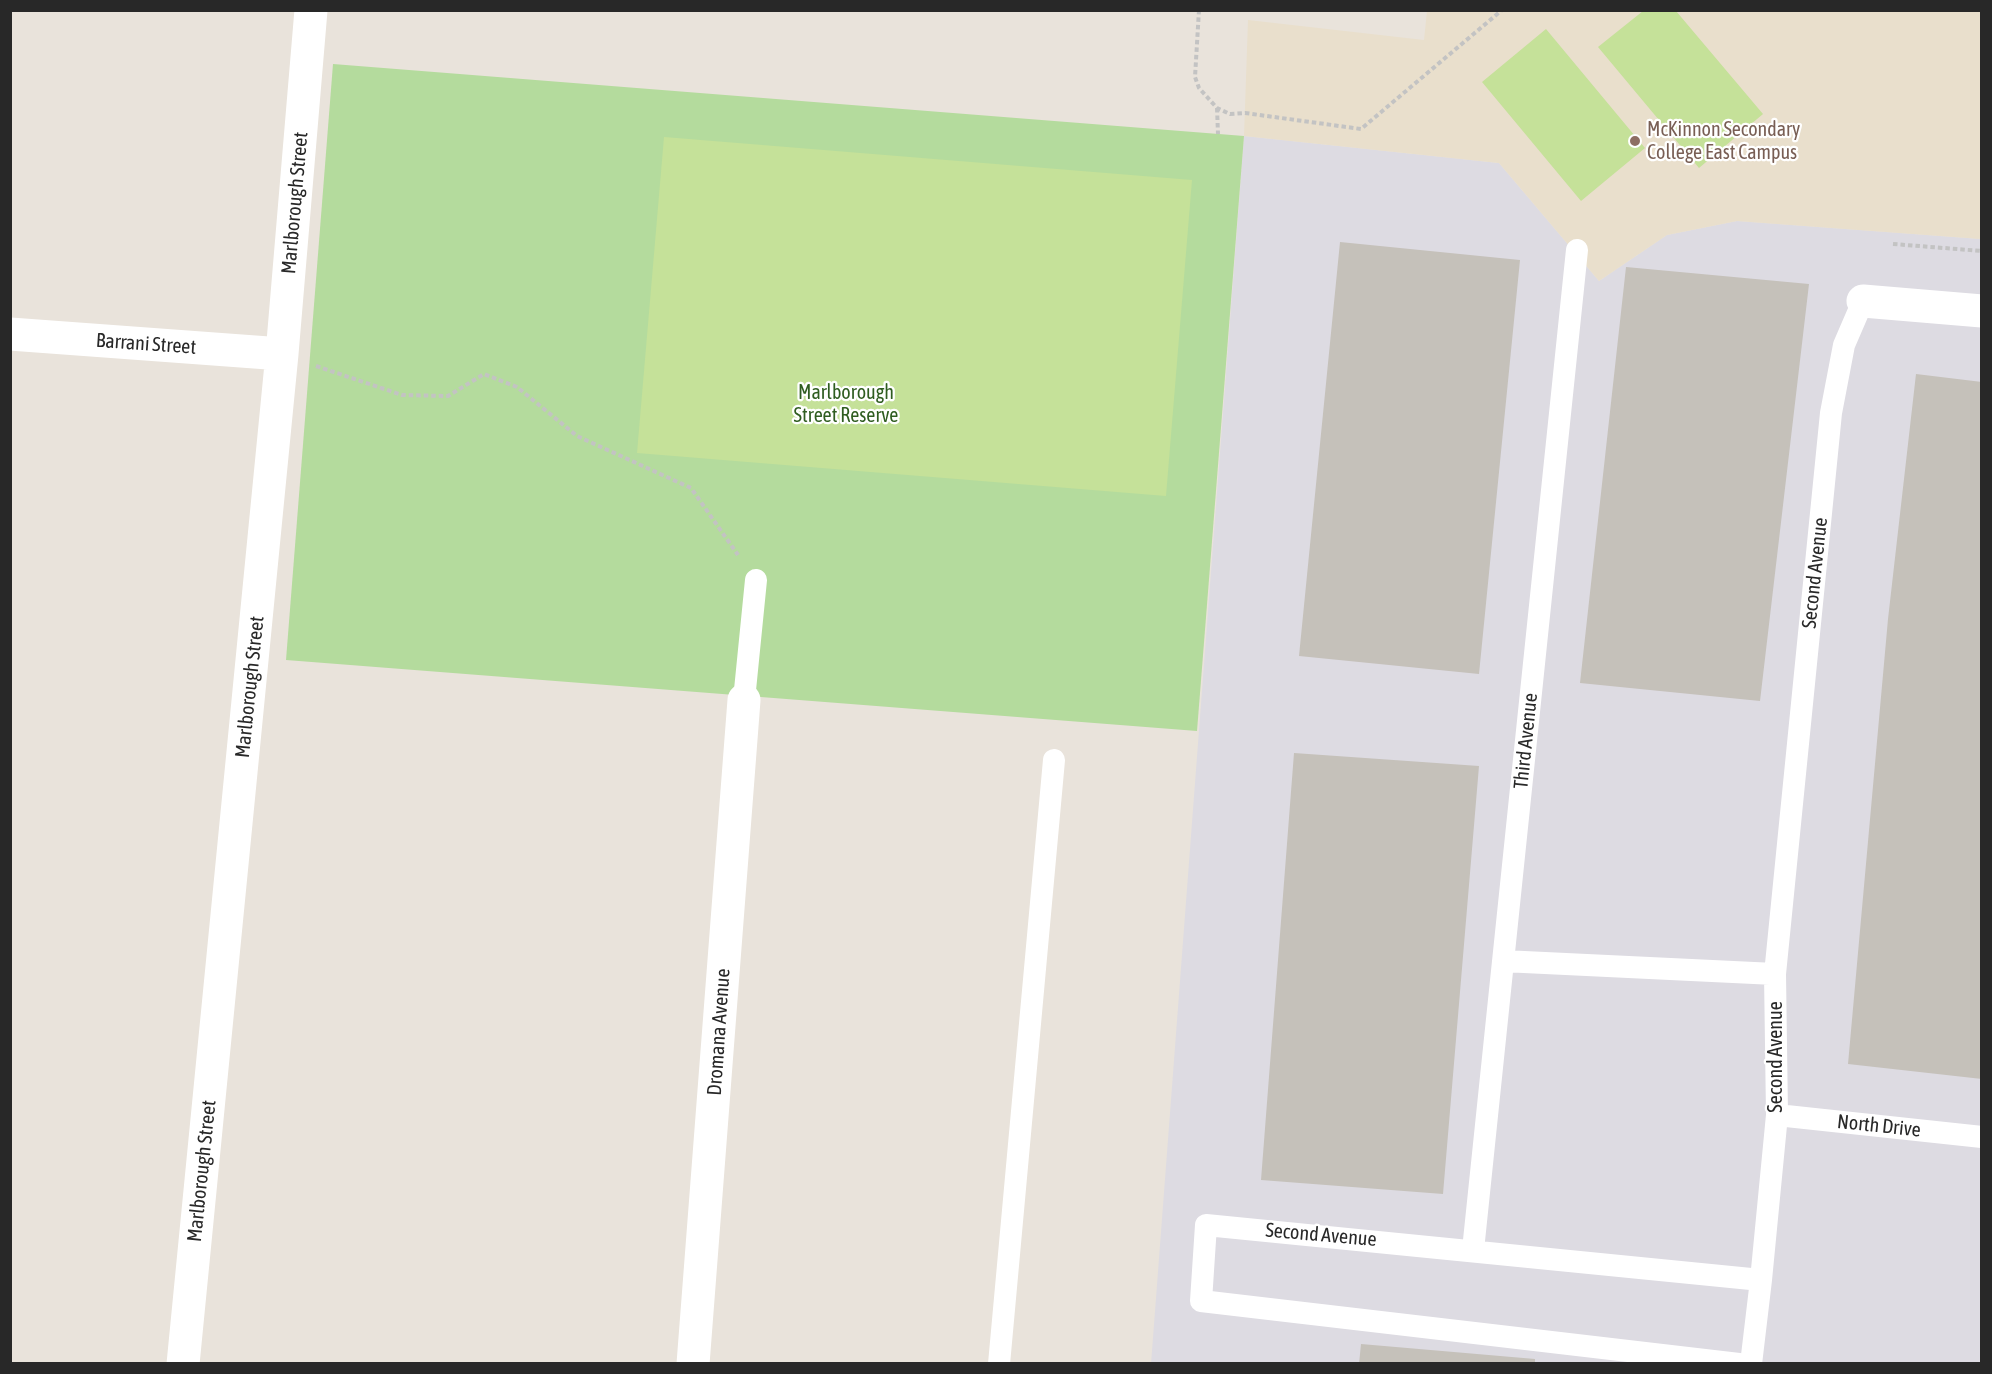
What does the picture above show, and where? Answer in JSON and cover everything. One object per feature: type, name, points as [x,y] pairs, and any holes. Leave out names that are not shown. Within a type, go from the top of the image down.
[{"type":"street","name":"Marlborough Street","points":[[183,1364],[282,354],[311,10]]},
{"type":"street","points":[[1863,301],[1982,311]]},
{"type":"street","name":"Barrani Street","points":[[10,334],[282,354]]},
{"type":"street","name":"Dromana Avenue","points":[[693,1364],[744,700]]},
{"type":"lane","name":"Third Avenue","points":[[1473,1250],[1577,250]]},
{"type":"lane","name":"Second Avenue","points":[[1739,1364],[1201,1301],[1206,1225],[1761,1280],[1777,1114],[1775,974],[1831,413],[1844,345],[1863,301]]},
{"type":"lane","points":[[744,700],[756,580]]},
{"type":"lane","points":[[999,1364],[1054,760]]},
{"type":"lane","points":[[1503,961],[1775,974]]},
{"type":"lane","name":"North Drive","points":[[1777,1114],[1982,1137]]},
{"type":"lane","points":[[1751,1364],[1761,1280]]},
{"type":"path","points":[[1199,10],[1195,77],[1198,88],[1217,108],[1230,114],[1245,112],[1361,129],[1503,10]]},
{"type":"path","points":[[1217,108],[1218,134]]},
{"type":"path","points":[[1893,244],[1982,251]]},
{"type":"path","points":[[282,354],[402,395],[448,396],[484,374],[517,387],[577,436],[691,488],[756,580]]},
{"type":"shaded area","name":"McKinnon Secondary College East Campus","points":[[1427,11],[1981,11],[1981,239],[1737,221],[1667,235],[1599,281],[1499,163],[1244,136],[1248,20],[1424,40]]},
{"type":"shaded area","points":[[1244,136],[1499,163],[1599,281],[1667,235],[1737,221],[1981,239],[1981,1363],[1151,1364]]},
{"type":"green space","points":[[1643,11],[1676,11],[1763,114],[1699,168],[1598,47]]},
{"type":"green space","points":[[1546,29],[1645,148],[1581,201],[1482,82]]},
{"type":"green space","name":"Marlborough Street Reserve","points":[[333,64],[1244,136],[1197,731],[286,660]]},
{"type":"green space","points":[[664,137],[1192,180],[1166,496],[637,453]]},
{"type":"building","points":[[1340,242],[1520,260],[1479,674],[1299,656]]},
{"type":"building","points":[[1626,267],[1809,284],[1760,701],[1580,683]]},
{"type":"building","points":[[1916,374],[1982,382],[1982,1079],[1848,1064],[1888,619]]},
{"type":"building","points":[[1294,753],[1479,766],[1443,1194],[1261,1180]]},
{"type":"building","points":[[1361,1344],[1535,1359],[1535,1364],[1359,1364]]},
{"type":"place","name":"McKinnon Secondary College East Campus","points":[[1635,141]]}]
